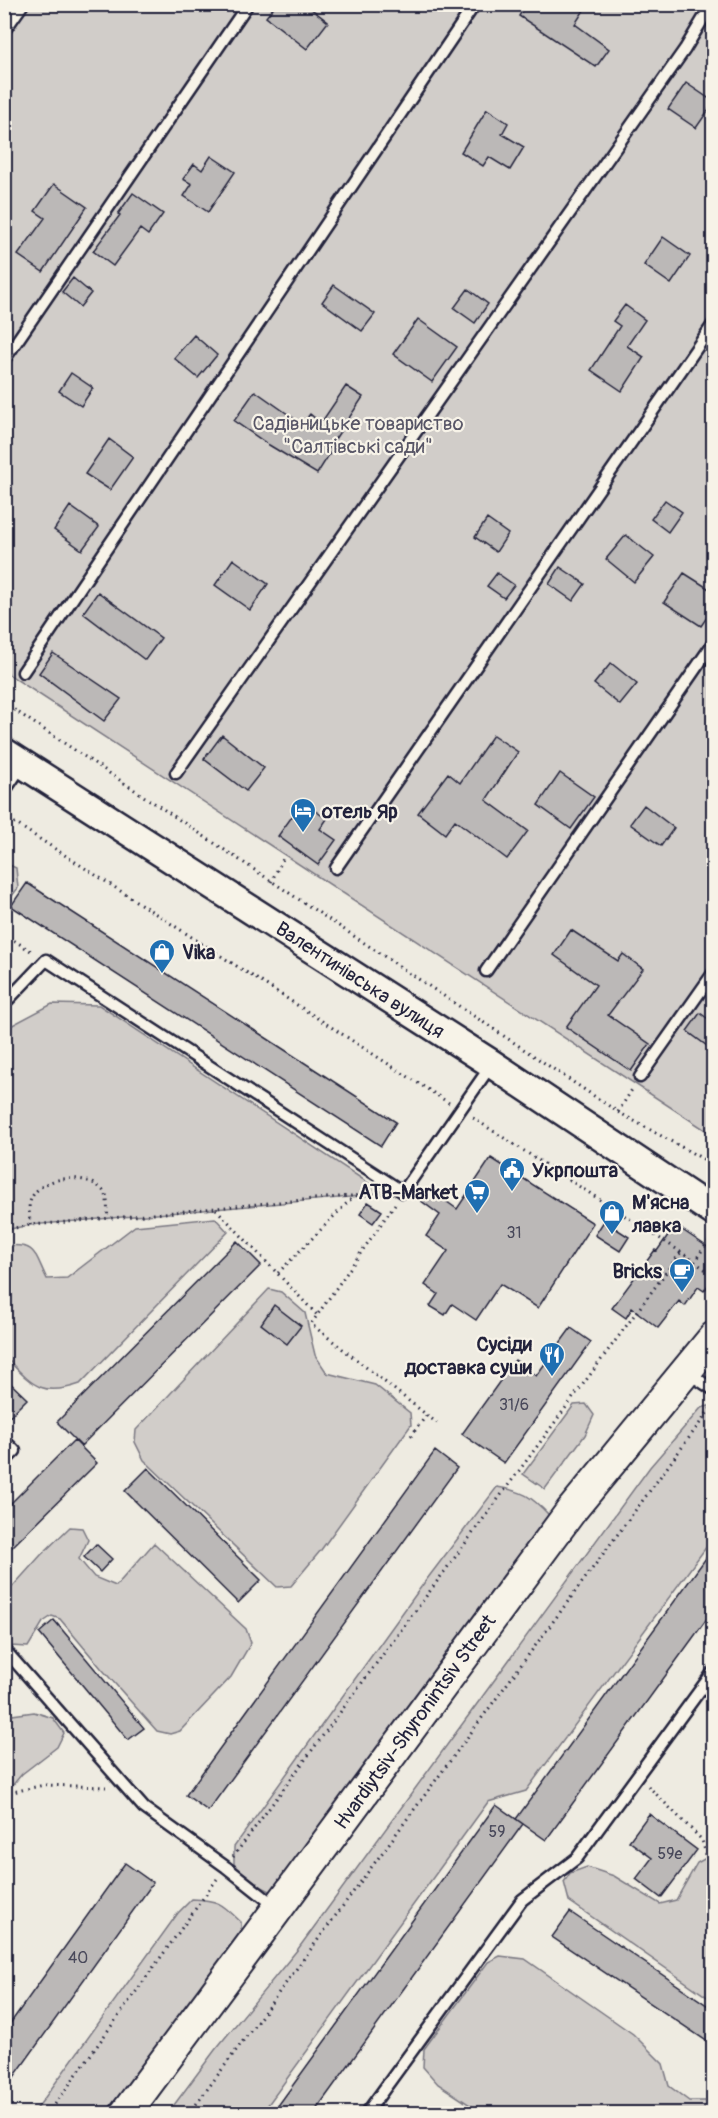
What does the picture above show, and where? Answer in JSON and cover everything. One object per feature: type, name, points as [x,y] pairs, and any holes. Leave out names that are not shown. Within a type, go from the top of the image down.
[{"type":"main road","name":"Hvardiytsiv-Shyronintsiv Street","points":[[125,2114],[571,1510],[714,1337]]},
{"type":"street","name":"Валентинівська вулиця","points":[[14,757],[492,1064],[714,1212]]},
{"type":"lane","points":[[4,31],[23,4]]},
{"type":"lane","points":[[4,360],[248,4]]},
{"type":"lane","points":[[23,672],[475,4]]},
{"type":"lane","points":[[176,773],[685,49],[712,4]]},
{"type":"lane","points":[[336,868],[714,323]]},
{"type":"lane","points":[[486,971],[714,642]]},
{"type":"lane","points":[[4,792],[14,757]]},
{"type":"lane","points":[[4,1004],[46,960],[403,1192],[492,1064]]},
{"type":"lane","points":[[640,1077],[714,972]]},
{"type":"lane","points":[[685,1371],[714,1390]]},
{"type":"lane","points":[[4,1440],[15,1451],[4,1462]]},
{"type":"lane","points":[[4,1649],[144,1808],[278,1908]]},
{"type":"lane","points":[[366,2114],[522,1900],[577,1858],[714,1671]]},
{"type":"path","points":[[4,703],[618,1112],[714,1166]]},
{"type":"path","points":[[4,816],[681,1252],[713,1275]]},
{"type":"path","points":[[271,882],[284,856]]},
{"type":"path","points":[[4,934],[46,960]]},
{"type":"path","points":[[618,1112],[640,1077]]},
{"type":"path","points":[[30,1225],[30,1202],[35,1192],[48,1181],[68,1178],[84,1180],[99,1188],[106,1196],[108,1219]]},
{"type":"path","points":[[4,1230],[30,1225],[216,1209],[278,1201],[403,1192]]},
{"type":"path","points":[[403,1192],[311,1324],[437,1423]]},
{"type":"path","points":[[278,1273],[354,1196]]},
{"type":"path","points":[[216,1209],[318,1316]]},
{"type":"path","points":[[694,1262],[710,1239]]},
{"type":"path","points":[[48,2114],[226,1867],[681,1252]]},
{"type":"path","points":[[189,2114],[714,1404]]},
{"type":"path","points":[[411,1436],[427,1416]]},
{"type":"path","points":[[637,1775],[702,1840],[714,1883]]},
{"type":"path","points":[[4,1794],[44,1785],[126,1787]]},
{"type":"green space","name":"Садівницьке товариство \"Салтівські сади\"","points":[[4,5],[713,5],[713,1135],[5,672]]},
{"type":"green space","points":[[5,863],[16,868],[18,888],[5,905]]},
{"type":"green space","points":[[52,1004],[99,1005],[385,1194],[30,1225],[5,1230],[5,1029]]},
{"type":"green space","points":[[215,1218],[228,1232],[80,1384],[66,1388],[46,1389],[22,1375],[5,1357],[5,1246],[15,1245],[29,1248],[36,1256],[47,1279],[67,1278],[135,1226]]},
{"type":"green space","points":[[269,1289],[281,1292],[305,1313],[315,1355],[327,1373],[375,1385],[410,1413],[411,1425],[321,1550],[291,1586],[277,1587],[144,1460],[135,1442],[136,1430]]},
{"type":"green space","points":[[586,1404],[594,1415],[585,1435],[545,1489],[523,1474],[574,1405]]},
{"type":"green space","points":[[713,1405],[713,1538],[526,1791],[488,1802],[262,2113],[168,2113],[215,2050],[298,1949],[650,1467],[701,1408]]},
{"type":"green space","points":[[497,1487],[514,1490],[537,1503],[549,1515],[549,1530],[284,1885],[270,1891],[250,1881],[234,1864],[234,1847],[424,1583]]},
{"type":"green space","points":[[70,1527],[82,1528],[88,1540],[79,1559],[94,1577],[116,1586],[154,1543],[246,1629],[251,1643],[231,1677],[180,1731],[170,1734],[157,1731],[60,1619],[52,1616],[43,1622],[28,1647],[10,1646],[5,1638],[5,1595]]},
{"type":"green space","points":[[34,1712],[53,1718],[64,1733],[57,1747],[22,1774],[5,1794],[5,1716]]},
{"type":"green space","points":[[713,1854],[713,2001],[569,1901],[564,1882],[570,1873],[587,1867],[614,1876],[660,1904],[676,1900],[697,1863]]},
{"type":"green space","points":[[192,1899],[209,1900],[225,1907],[241,1922],[241,1932],[119,2113],[33,2114],[178,1913]]},
{"type":"green space","points":[[500,1956],[525,1959],[633,2034],[663,2064],[669,2086],[689,2101],[713,2101],[713,2113],[482,2113],[438,2084],[423,2067],[424,2049],[488,1962]]},
{"type":"building","points":[[276,4],[305,4],[328,22],[307,49],[266,17]]},
{"type":"building","points":[[526,4],[588,4],[575,24],[609,49],[596,67],[519,16]]},
{"type":"building","points":[[686,83],[714,102],[696,128],[668,109]]},
{"type":"building","points":[[487,109],[508,123],[502,134],[524,147],[510,170],[489,157],[483,166],[461,152]]},
{"type":"building","points":[[211,156],[235,172],[208,212],[184,196],[192,184],[183,179],[194,164],[202,170]]},
{"type":"building","points":[[54,184],[87,207],[43,272],[18,255],[45,218],[35,211]]},
{"type":"building","points":[[133,193],[163,214],[148,235],[140,229],[113,266],[93,251]]},
{"type":"building","points":[[663,237],[690,256],[671,284],[644,265]]},
{"type":"building","points":[[73,278],[91,293],[80,307],[62,292]]},
{"type":"building","points":[[334,285],[375,314],[362,331],[322,302]]},
{"type":"building","points":[[468,289],[488,304],[475,323],[454,308]]},
{"type":"building","points":[[625,305],[645,320],[627,346],[644,357],[622,391],[591,370],[620,326],[613,321]]},
{"type":"building","points":[[418,319],[457,347],[432,382],[393,354]]},
{"type":"building","points":[[194,335],[217,355],[198,378],[174,358]]},
{"type":"building","points":[[71,373],[93,388],[81,406],[59,391]]},
{"type":"building","points":[[346,386],[363,397],[329,448],[332,450],[317,474],[234,421],[255,391],[302,424],[310,414],[321,423]]},
{"type":"building","points":[[109,439],[133,457],[110,490],[85,474]]},
{"type":"building","points":[[665,500],[682,512],[668,532],[651,519]]},
{"type":"building","points":[[70,506],[99,527],[82,550],[54,530]]},
{"type":"building","points":[[487,519],[508,534],[496,552],[475,537]]},
{"type":"building","points":[[626,535],[654,557],[634,582],[606,559]]},
{"type":"building","points":[[233,559],[268,584],[250,610],[215,585]]},
{"type":"building","points":[[560,567],[585,584],[573,601],[549,584]]},
{"type":"building","points":[[497,573],[514,585],[504,598],[487,586]]},
{"type":"building","points":[[684,573],[714,592],[714,607],[701,626],[664,602]]},
{"type":"building","points":[[98,592],[161,638],[145,660],[83,613]]},
{"type":"building","points":[[53,653],[121,699],[104,721],[39,673]]},
{"type":"building","points":[[611,663],[637,684],[620,705],[594,684]]},
{"type":"building","points":[[222,735],[264,768],[246,791],[204,759]]},
{"type":"building","points":[[493,735],[518,752],[486,800],[528,831],[507,859],[455,820],[445,834],[418,813],[448,773],[460,783]]},
{"type":"building","points":[[560,773],[594,797],[571,829],[538,805]]},
{"type":"building","points":[[644,805],[674,828],[661,846],[630,824]]},
{"type":"building","points":[[308,806],[327,819],[320,829],[336,840],[318,865],[278,836],[296,811],[302,815]]},
{"type":"building","points":[[27,883],[396,1122],[381,1146],[11,906]]},
{"type":"building","points":[[571,930],[618,961],[623,954],[643,969],[608,1015],[650,1044],[631,1071],[566,1027],[596,985],[554,955]]},
{"type":"building","points":[[700,1013],[714,1023],[714,1051],[687,1031]]},
{"type":"building","points":[[491,1158],[593,1223],[538,1308],[500,1284],[476,1320],[452,1304],[445,1315],[430,1306],[438,1294],[425,1285],[448,1251],[426,1236],[440,1215],[420,1200],[429,1189],[457,1209]]},
{"type":"building","points":[[368,1202],[382,1211],[373,1223],[360,1214]]},
{"type":"building","name":"М'ясна лавка","points":[[604,1221],[629,1237],[620,1251],[595,1235]]},
{"type":"building","points":[[675,1225],[709,1248],[714,1255],[714,1277],[704,1291],[698,1287],[685,1306],[679,1301],[658,1328],[632,1308],[626,1318],[612,1308]]},
{"type":"building","points":[[237,1241],[261,1265],[81,1446],[57,1422]]},
{"type":"building","points":[[274,1305],[301,1326],[287,1344],[261,1324]]},
{"type":"building","points":[[571,1328],[591,1342],[504,1463],[462,1434],[515,1360],[536,1376]]},
{"type":"building","points":[[4,1377],[27,1399],[4,1422]]},
{"type":"building","points":[[74,1440],[97,1463],[4,1555],[4,1510]]},
{"type":"building","points":[[435,1451],[457,1468],[208,1811],[186,1795]]},
{"type":"building","points":[[148,1468],[261,1580],[238,1603],[125,1491]]},
{"type":"building","points":[[96,1544],[112,1559],[100,1572],[84,1557]]},
{"type":"building","points":[[714,1547],[714,1609],[546,1840],[516,1819]]},
{"type":"building","points":[[54,1620],[144,1728],[128,1740],[39,1633]]},
{"type":"building","points":[[496,1805],[523,1824],[313,2114],[272,2114]]},
{"type":"building","points":[[649,1814],[697,1850],[661,1898],[636,1879],[652,1858],[629,1841]]},
{"type":"building","points":[[125,1863],[153,1883],[4,2091],[4,2032]]},
{"type":"building","points":[[570,1912],[714,2010],[714,2046],[552,1937]]},
{"type":"place","name":"отель Яр","points":[[303,834]]},
{"type":"place","name":"Vika","points":[[162,975]]},
{"type":"place","name":"Укрпошта","points":[[512,1193]]},
{"type":"place","name":"ATB-Market","points":[[477,1215]]},
{"type":"place","name":"М'ясна лавка","points":[[612,1236]]},
{"type":"place","name":"Bricks","points":[[682,1294]]},
{"type":"place","name":"Сусіди доставка суши","points":[[552,1378]]}]
